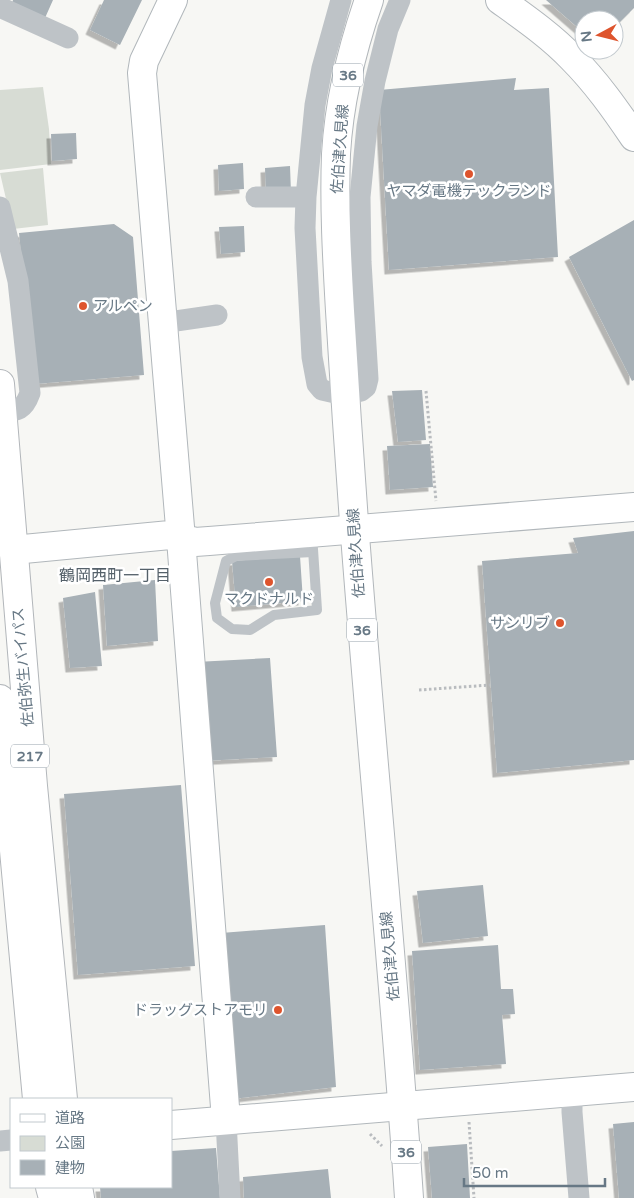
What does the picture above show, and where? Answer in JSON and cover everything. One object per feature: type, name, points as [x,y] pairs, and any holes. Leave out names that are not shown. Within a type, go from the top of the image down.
[{"type":"main road","points":[[173,0],[144,61],[142,73],[181,539],[226,1120]]},
{"type":"main road","name":"佐伯津久見線","points":[[369,0],[345,88],[336,153],[336,248],[344,395],[363,651],[403,1106],[409,1198]]},
{"type":"main road","points":[[500,0],[536,26],[571,57],[603,93],[634,137]]},
{"type":"main road","name":"佐伯弥生バイパス","points":[[0,384],[7,551],[32,777],[62,1098]]},
{"type":"main road","points":[[7,551],[170,535],[195,542],[313,543],[342,531],[355,528],[634,507]]},
{"type":"main road","name":"佐伯弥生バイパス","points":[[0,699],[37,1098]]},
{"type":"main road","points":[[172,1125],[634,1087]]},
{"type":"street","points":[[341,0],[320,78],[306,197],[305,228],[312,357],[317,384],[322,390],[344,395],[361,391],[366,387],[368,380],[361,262],[360,197],[367,126],[375,81],[388,29],[400,0]]},
{"type":"street","points":[[4,6],[68,38]]},
{"type":"street","points":[[256,197],[306,197]]},
{"type":"street","points":[[0,207],[18,281],[30,393],[26,405],[18,410],[2,413]]},
{"type":"street","points":[[162,322],[217,315]]},
{"type":"street","points":[[572,1093],[579,1198]]},
{"type":"street","points":[[226,1120],[230,1198]]},
{"type":"lane","points":[[313,543],[317,610],[274,614],[250,630],[232,629],[217,618],[215,603],[226,561],[236,556],[313,543]]},
{"type":"path","points":[[426,391],[436,507]]},
{"type":"path","points":[[419,690],[490,685]]},
{"type":"path","points":[[469,1122],[474,1198]]},
{"type":"path","points":[[370,1134],[381,1144],[383,1149]]},
{"type":"green space","points":[[43,87],[49,129],[51,164],[0,170],[0,90]]},
{"type":"green space","points":[[43,168],[48,225],[13,229],[0,173]]},
{"type":"building","points":[[13,0],[53,0],[45,18],[12,3]]},
{"type":"building","points":[[104,0],[142,0],[120,45],[90,30]]},
{"type":"building","points":[[546,0],[634,0],[634,8],[624,18],[624,10],[574,10],[574,24]]},
{"type":"building","name":"ヤマダ電機テックランド","points":[[516,78],[514,90],[549,88],[558,257],[389,270],[379,90]]},
{"type":"building","points":[[76,133],[77,159],[52,161],[51,134]]},
{"type":"building","points":[[243,163],[244,189],[219,191],[218,165]]},
{"type":"building","points":[[290,166],[291,193],[266,194],[265,168]]},
{"type":"building","points":[[634,220],[634,380],[632,381],[569,257]]},
{"type":"building","name":"アルペン","points":[[114,224],[133,237],[144,375],[35,384],[19,233]]},
{"type":"building","points":[[244,226],[245,252],[221,254],[219,227]]},
{"type":"building","points":[[422,390],[426,440],[398,442],[392,391]]},
{"type":"building","points":[[430,444],[433,487],[390,490],[387,446]]},
{"type":"building","name":"サンリブ","points":[[634,531],[634,760],[497,773],[482,561],[578,553],[573,538]]},
{"type":"building","points":[[300,556],[303,601],[236,607],[232,561]]},
{"type":"building","points":[[155,580],[158,641],[107,646],[103,585]]},
{"type":"building","points":[[95,592],[102,666],[70,668],[63,598]]},
{"type":"building","points":[[270,658],[277,757],[203,761],[196,662]]},
{"type":"building","points":[[181,785],[195,966],[78,975],[64,794]]},
{"type":"building","points":[[483,885],[488,936],[423,943],[417,891]]},
{"type":"building","name":"ドラッグストアモリ","points":[[325,925],[336,1087],[233,1099],[221,933]]},
{"type":"building","points":[[498,945],[501,989],[513,989],[515,1014],[502,1015],[506,1064],[420,1070],[412,951]]},
{"type":"building","points":[[634,1122],[634,1198],[619,1198],[613,1124]]},
{"type":"building","points":[[467,1144],[470,1198],[432,1198],[428,1147]]},
{"type":"building","points":[[216,1148],[220,1198],[101,1198],[100,1188],[172,1188],[172,1151]]},
{"type":"building","points":[[328,1169],[331,1198],[244,1198],[243,1177]]},
{"type":"place","name":"ヤマダ電機テックランド","points":[[469,174]]},
{"type":"place","name":"アルペン","points":[[83,306]]},
{"type":"place","name":"マクドナルド","points":[[269,582]]},
{"type":"place","name":"サンリブ","points":[[560,623]]},
{"type":"place","name":"ドラッグストアモリ","points":[[278,1010]]},
{"type":"district","name":"鶴岡西町一丁目","points":[[115,575]]}]
